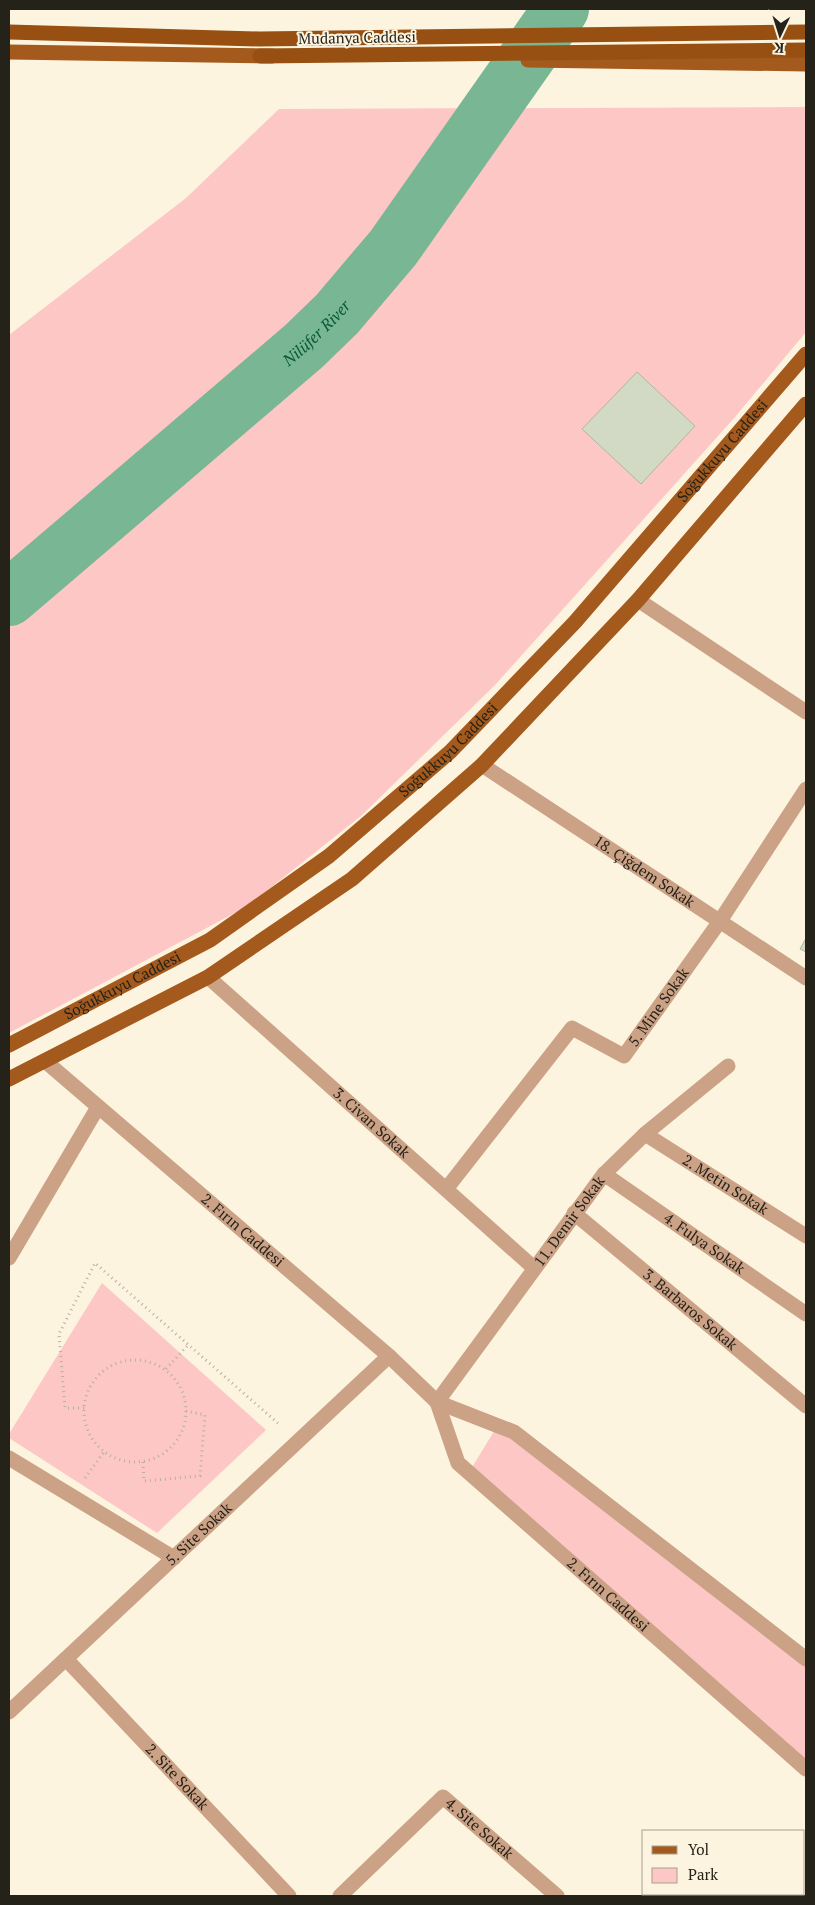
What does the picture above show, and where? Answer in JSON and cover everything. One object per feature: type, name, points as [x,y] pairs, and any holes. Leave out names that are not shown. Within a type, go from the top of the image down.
[{"type":"highway","name":"Mudanya Caddesi","points":[[9,32],[259,39],[806,32]]},
{"type":"highway","points":[[260,56],[806,50]]},
{"type":"main road","points":[[9,52],[806,64]]},
{"type":"main road","name":"Soğukkuyu Caddesi","points":[[9,1045],[210,940],[330,856],[450,752],[574,622],[806,354]]},
{"type":"main road","name":"Soğukkuyu Caddesi","points":[[9,1079],[208,977],[352,879],[482,765],[638,600],[806,404]]},
{"type":"street","points":[[638,600],[806,712]]},
{"type":"street","name":"18. Çiğdem Sokak","points":[[482,765],[806,978]]},
{"type":"street","name":"5. Mine Sokak","points":[[447,1188],[572,1028],[624,1056],[720,921],[806,790]]},
{"type":"street","name":"3. Civan Sokak","points":[[208,977],[447,1188],[534,1268]]},
{"type":"street","name":"2. Fırın Caddesi","points":[[45,1060],[389,1356],[437,1402],[514,1432],[805,1655]]},
{"type":"street","name":"11. Demir Sokak","points":[[437,1402],[604,1174],[645,1134],[728,1066]]},
{"type":"street","points":[[9,1258],[98,1107]]},
{"type":"street","name":"2. Metin Sokak","points":[[645,1134],[806,1236]]},
{"type":"street","name":"4. Fulya Sokak","points":[[604,1174],[806,1314]]},
{"type":"street","name":"3. Barbaros Sokak","points":[[574,1213],[806,1406]]},
{"type":"street","name":"5. Site Sokak","points":[[9,1712],[389,1356]]},
{"type":"street","name":"2. Fırın Caddesi","points":[[437,1402],[458,1462],[806,1769]]},
{"type":"street","points":[[9,1458],[174,1558]]},
{"type":"street","name":"2. Site Sokak","points":[[66,1659],[289,1896]]},
{"type":"street","name":"4. Site Sokak","points":[[340,1896],[443,1797],[557,1896]]},
{"type":"path","points":[[84,1408],[65,1408],[59,1334],[95,1263],[298,1441]]},
{"type":"path","points":[[166,1369],[188,1346]]},
{"type":"path","points":[[127,1360],[148,1361],[166,1369],[179,1384],[186,1403],[185,1423],[177,1441],[162,1455],[143,1462],[123,1461],[104,1452],[91,1437],[84,1419],[85,1398],[94,1380],[108,1367],[127,1360]]},
{"type":"path","points":[[143,1462],[144,1481],[200,1476],[205,1415],[186,1411]]},
{"type":"path","points":[[72,1496],[104,1452]]},
{"type":"green space","points":[[806,107],[806,332],[735,417],[496,684],[361,816],[246,907],[9,1033],[9,335],[186,198],[279,109]]},
{"type":"green space","points":[[102,1283],[266,1430],[157,1533],[9,1438],[9,1434]]},
{"type":"green space","points":[[496,1428],[513,1434],[806,1665],[806,1764],[471,1469]]},
{"type":"building","points":[[637,372],[695,426],[641,484],[582,429]]},
{"type":"building","points":[[806,938],[806,952],[800,949]]},
{"type":"waterway","name":"Nilüfer River","points":[[9,598],[304,346],[337,314],[393,248],[561,9]]}]
